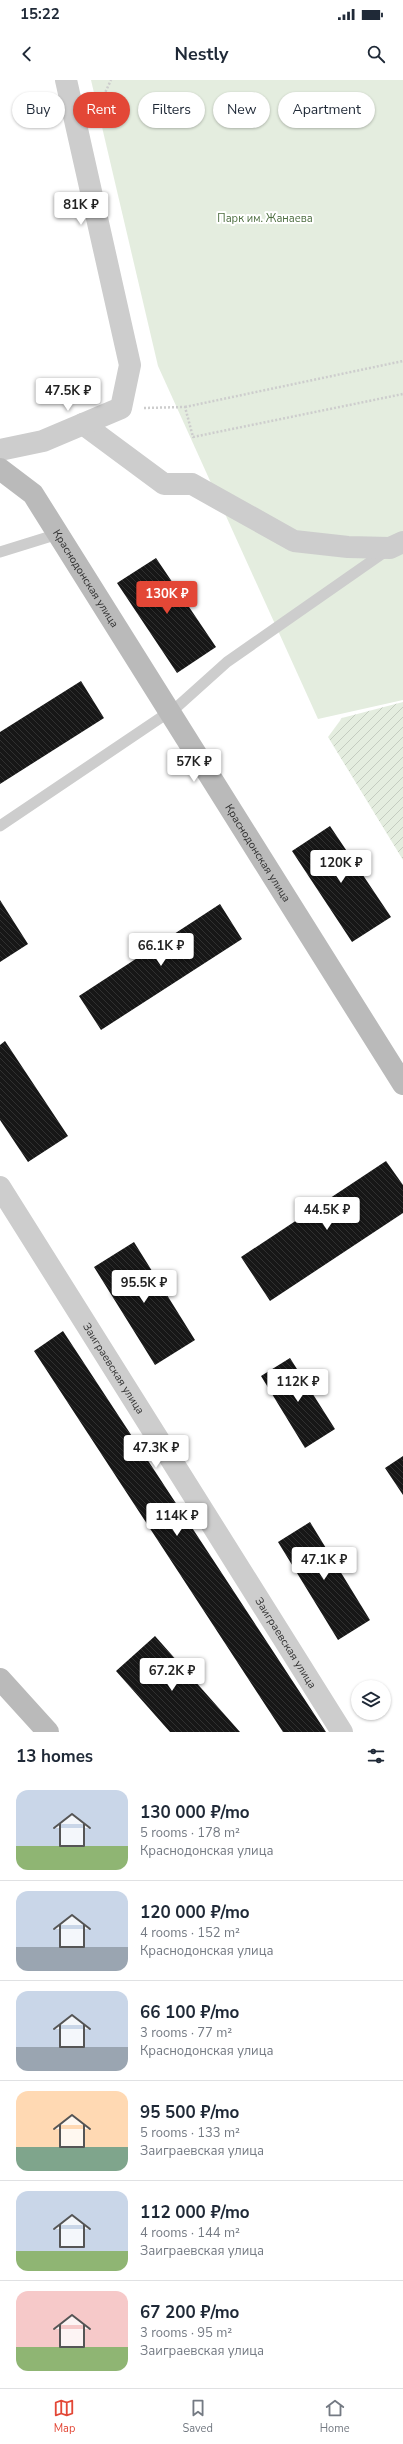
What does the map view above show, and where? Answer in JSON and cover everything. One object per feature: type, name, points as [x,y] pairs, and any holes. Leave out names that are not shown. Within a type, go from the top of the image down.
[{"type":"street","points":[[0,450],[43,440],[121,408],[130,365],[66,80]]},
{"type":"street","points":[[83,424],[164,484],[192,484],[294,541],[348,547],[396,545]]},
{"type":"street","name":"Краснодонская улица","points":[[0,469],[33,494],[403,1084]]},
{"type":"street","name":"Заиграевская улица","points":[[0,1187],[342,1732]]},
{"type":"street","points":[[0,1679],[48,1732]]},
{"type":"lane","points":[[0,552],[58,534]]},
{"type":"lane","points":[[0,826],[178,706],[227,662],[396,545]]},
{"type":"path","points":[[121,408],[185,407],[403,361]]},
{"type":"path","points":[[185,407],[194,437],[403,394]]},
{"type":"green space","name":"Парк им. Жанаева","points":[[91,80],[403,80],[403,700],[318,719],[158,366],[102,128],[130,128],[130,92],[94,92]]},
{"type":"green space","points":[[403,702],[403,860],[328,737],[342,718]]},
{"type":"building","points":[[156,558],[216,647],[177,673],[117,583]]},
{"type":"building","points":[[81,681],[104,718],[0,784],[0,732]]},
{"type":"building","points":[[330,826],[391,917],[352,942],[292,851]]},
{"type":"building","points":[[0,900],[28,944],[0,962]]},
{"type":"building","points":[[220,904],[242,939],[101,1030],[79,996]]},
{"type":"building","points":[[5,1041],[68,1136],[28,1162],[0,1120],[0,1045]]},
{"type":"building","points":[[386,1161],[403,1185],[403,1213],[270,1301],[241,1257]]},
{"type":"building","points":[[134,1242],[195,1340],[155,1365],[94,1267]]},
{"type":"building","points":[[63,1331],[326,1732],[283,1732],[34,1351]]},
{"type":"building","points":[[290,1358],[335,1429],[305,1448],[261,1376]]},
{"type":"building","points":[[403,1456],[403,1495],[385,1468]]},
{"type":"building","points":[[310,1522],[370,1620],[338,1640],[278,1542]]},
{"type":"building","points":[[155,1636],[240,1732],[170,1732],[116,1671]]}]
